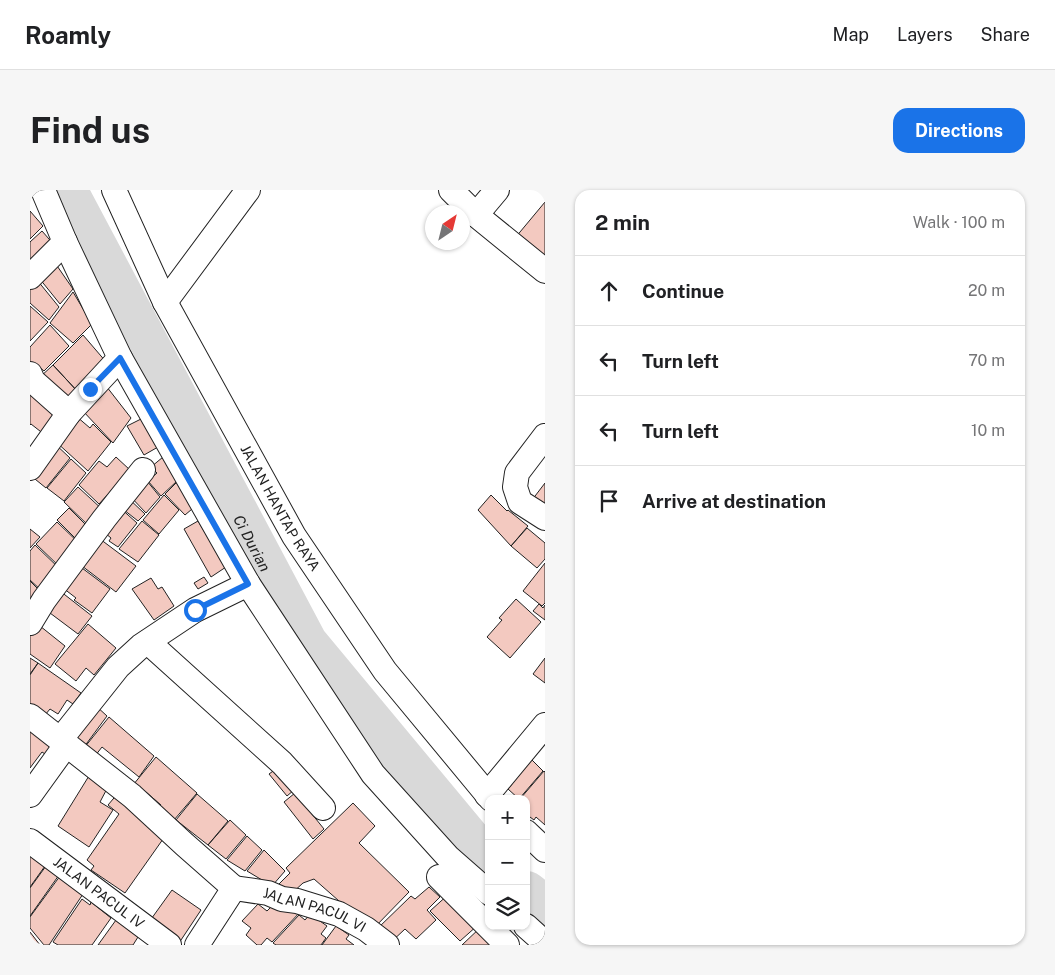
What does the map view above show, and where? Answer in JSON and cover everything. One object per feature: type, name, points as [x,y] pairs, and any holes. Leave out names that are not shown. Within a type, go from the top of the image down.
[{"type":"street","points":[[43,190],[120,358],[248,584],[373,774],[448,857],[485,889]]},
{"type":"street","name":"JALAN HANTAP RAYA","points":[[114,190],[164,302],[294,536],[385,671],[487,795]]},
{"type":"street","points":[[164,302],[248,190]]},
{"type":"street","points":[[451,190],[476,215],[545,271]]},
{"type":"street","points":[[476,215],[497,190]]},
{"type":"street","points":[[30,276],[66,242]]},
{"type":"street","points":[[30,468],[69,413],[120,358]]},
{"type":"street","points":[[31,380],[69,413]]},
{"type":"street","points":[[545,436],[517,473],[515,487],[520,502],[545,518]]},
{"type":"street","points":[[30,623],[44,600],[143,470]]},
{"type":"street","points":[[30,794],[63,742],[118,667],[141,646],[195,610],[248,584]]},
{"type":"street","points":[[148,642],[282,763],[323,808]]},
{"type":"street","points":[[30,716],[132,796],[234,888],[198,945]]},
{"type":"street","points":[[491,795],[545,725]]},
{"type":"street","points":[[530,836],[545,850]]},
{"type":"street","name":"JALAN PACUL IV","points":[[30,841],[156,941]]},
{"type":"street","points":[[439,877],[507,945]]},
{"type":"street","name":"JALAN PACUL VI","points":[[234,888],[268,893],[339,914],[366,929],[387,945]]},
{"type":"building","points":[[545,202],[545,255],[543,258],[515,238]]},
{"type":"building","points":[[30,211],[43,226],[30,239]]},
{"type":"building","points":[[42,231],[56,247],[30,270],[30,242]]},
{"type":"building","points":[[53,260],[73,289],[60,304],[35,273]]},
{"type":"building","points":[[33,275],[59,307],[49,320],[30,303],[30,279]]},
{"type":"building","points":[[73,292],[92,324],[73,343],[50,323]]},
{"type":"building","points":[[30,306],[48,322],[30,341]]},
{"type":"building","points":[[50,325],[69,346],[44,371],[37,365],[35,367],[30,362],[30,347]]},
{"type":"building","points":[[83,335],[107,363],[78,392],[53,365]]},
{"type":"building","points":[[53,365],[79,393],[68,405],[39,378]]},
{"type":"building","points":[[103,382],[131,418],[113,443],[82,410]]},
{"type":"building","points":[[30,388],[64,412],[45,435],[30,425]]},
{"type":"building","points":[[76,416],[90,428],[93,424],[111,442],[88,471],[55,441]]},
{"type":"building","points":[[143,418],[158,447],[144,455],[127,426]]},
{"type":"building","points":[[53,442],[70,458],[46,488],[30,475]]},
{"type":"building","points":[[116,457],[130,470],[99,504],[79,485],[99,461],[107,467]]},
{"type":"building","points":[[163,457],[177,481],[161,496],[148,481],[157,473],[151,467]]},
{"type":"building","points":[[71,459],[86,473],[64,501],[47,488]]},
{"type":"building","points":[[147,481],[160,497],[146,513],[128,494]]},
{"type":"building","points":[[178,481],[192,509],[185,515],[165,494]]},
{"type":"building","points":[[545,483],[545,510],[532,500]]},
{"type":"building","points":[[78,487],[104,511],[90,527],[64,502]]},
{"type":"building","points":[[164,495],[179,510],[159,534],[143,520]]},
{"type":"building","points":[[491,495],[507,511],[528,526],[511,546],[478,510]]},
{"type":"building","points":[[126,496],[145,514],[138,521],[119,506]]},
{"type":"building","points":[[118,506],[137,523],[118,547],[109,541],[111,538],[105,533]]},
{"type":"building","points":[[69,508],[93,532],[82,545],[57,520]]},
{"type":"building","points":[[142,521],[159,535],[138,562],[119,549]]},
{"type":"building","points":[[198,521],[226,567],[211,577],[184,529]]},
{"type":"building","points":[[57,522],[82,546],[62,569],[36,544]]},
{"type":"building","points":[[527,528],[545,543],[545,559],[537,568],[511,546]]},
{"type":"building","points":[[30,529],[40,537],[30,548]]},
{"type":"building","points":[[100,539],[136,566],[116,592],[82,566]]},
{"type":"building","points":[[35,545],[61,570],[42,591],[30,580],[30,551]]},
{"type":"building","points":[[545,563],[545,603],[542,606],[523,591]]},
{"type":"building","points":[[78,565],[110,589],[92,613],[74,600],[76,598],[63,588]]},
{"type":"building","points":[[204,577],[208,583],[198,589],[194,583]]},
{"type":"building","points":[[151,578],[158,589],[162,587],[174,606],[154,620],[132,589]]},
{"type":"building","points":[[30,581],[42,593],[30,607]]},
{"type":"building","points":[[60,591],[92,616],[78,634],[46,610]]},
{"type":"building","points":[[516,599],[541,622],[510,658],[487,637],[502,620],[499,618]]},
{"type":"building","points":[[539,604],[543,608],[545,605],[545,620],[533,611]]},
{"type":"building","points":[[88,624],[116,648],[94,675],[86,668],[76,681],[55,664]]},
{"type":"building","points":[[40,626],[65,646],[50,668],[30,654],[30,630]]},
{"type":"building","points":[[30,658],[38,663],[30,674]]},
{"type":"building","points":[[545,658],[545,683],[533,674]]},
{"type":"building","points":[[38,663],[81,693],[73,704],[67,700],[58,714],[50,709],[45,715],[30,704],[30,675]]},
{"type":"building","points":[[95,705],[107,716],[84,747],[71,736]]},
{"type":"building","points":[[109,717],[154,756],[139,777],[102,747],[95,756],[84,748]]},
{"type":"building","points":[[30,723],[54,742],[45,754],[42,752],[30,768]]},
{"type":"building","points":[[525,753],[543,771],[522,795],[515,795],[508,789],[512,784],[505,777]]},
{"type":"building","points":[[156,757],[197,793],[174,820],[146,792],[144,794],[133,785]]},
{"type":"building","points":[[276,769],[294,790],[287,796],[269,774]]},
{"type":"building","points":[[92,771],[110,783],[100,802],[113,810],[89,847],[58,826]]},
{"type":"building","points":[[544,771],[545,825],[536,817],[534,820],[530,817],[530,795],[523,795]]},
{"type":"building","points":[[119,792],[168,832],[125,893],[91,870],[94,866],[87,860],[119,814],[108,805]]},
{"type":"building","points":[[295,793],[324,829],[313,839],[284,802]]},
{"type":"building","points":[[197,794],[228,821],[208,845],[176,820]]},
{"type":"building","points":[[353,803],[375,826],[359,843],[409,892],[372,930],[314,879],[303,883],[291,894],[279,884],[290,873],[286,868]]},
{"type":"building","points":[[230,820],[246,835],[226,859],[208,845]]},
{"type":"building","points":[[247,836],[262,850],[245,871],[227,860]]},
{"type":"building","points":[[30,849],[45,866],[30,887]]},
{"type":"building","points":[[264,850],[285,871],[272,886],[247,871]]},
{"type":"building","points":[[46,866],[59,875],[30,916],[30,888]]},
{"type":"building","points":[[60,876],[83,894],[49,945],[44,945],[30,928],[30,917]]},
{"type":"building","points":[[429,887],[440,897],[427,910],[436,920],[416,939],[405,929],[389,944],[376,930],[411,896],[415,899]]},
{"type":"building","points":[[172,890],[201,910],[179,943],[149,922]]},
{"type":"building","points":[[450,893],[478,925],[460,941],[430,911]]},
{"type":"building","points":[[82,899],[90,905],[91,902],[111,918],[92,945],[58,945],[53,942]]},
{"type":"building","points":[[276,902],[301,911],[272,942],[267,938],[261,945],[257,945],[246,935],[251,928],[242,921],[258,904],[267,911]]},
{"type":"building","points":[[310,914],[327,926],[321,934],[326,938],[321,945],[276,945],[273,943],[299,915],[305,920]]},
{"type":"building","points":[[116,920],[138,937],[133,945],[98,945]]},
{"type":"building","points":[[336,926],[349,935],[346,939],[354,945],[322,945]]},
{"type":"building","points":[[482,926],[498,945],[462,945]]},
{"type":"building","points":[[30,932],[40,945],[30,945]]},
{"type":"waterway","name":"Ci Durian","points":[[64,190],[305,644],[485,860]]},
{"type":"waterway","name":"Ci Durian","points":[[530,897],[545,909]]},
{"type":"route","points":[[90,389],[120,358],[248,584],[195,610]]}]
